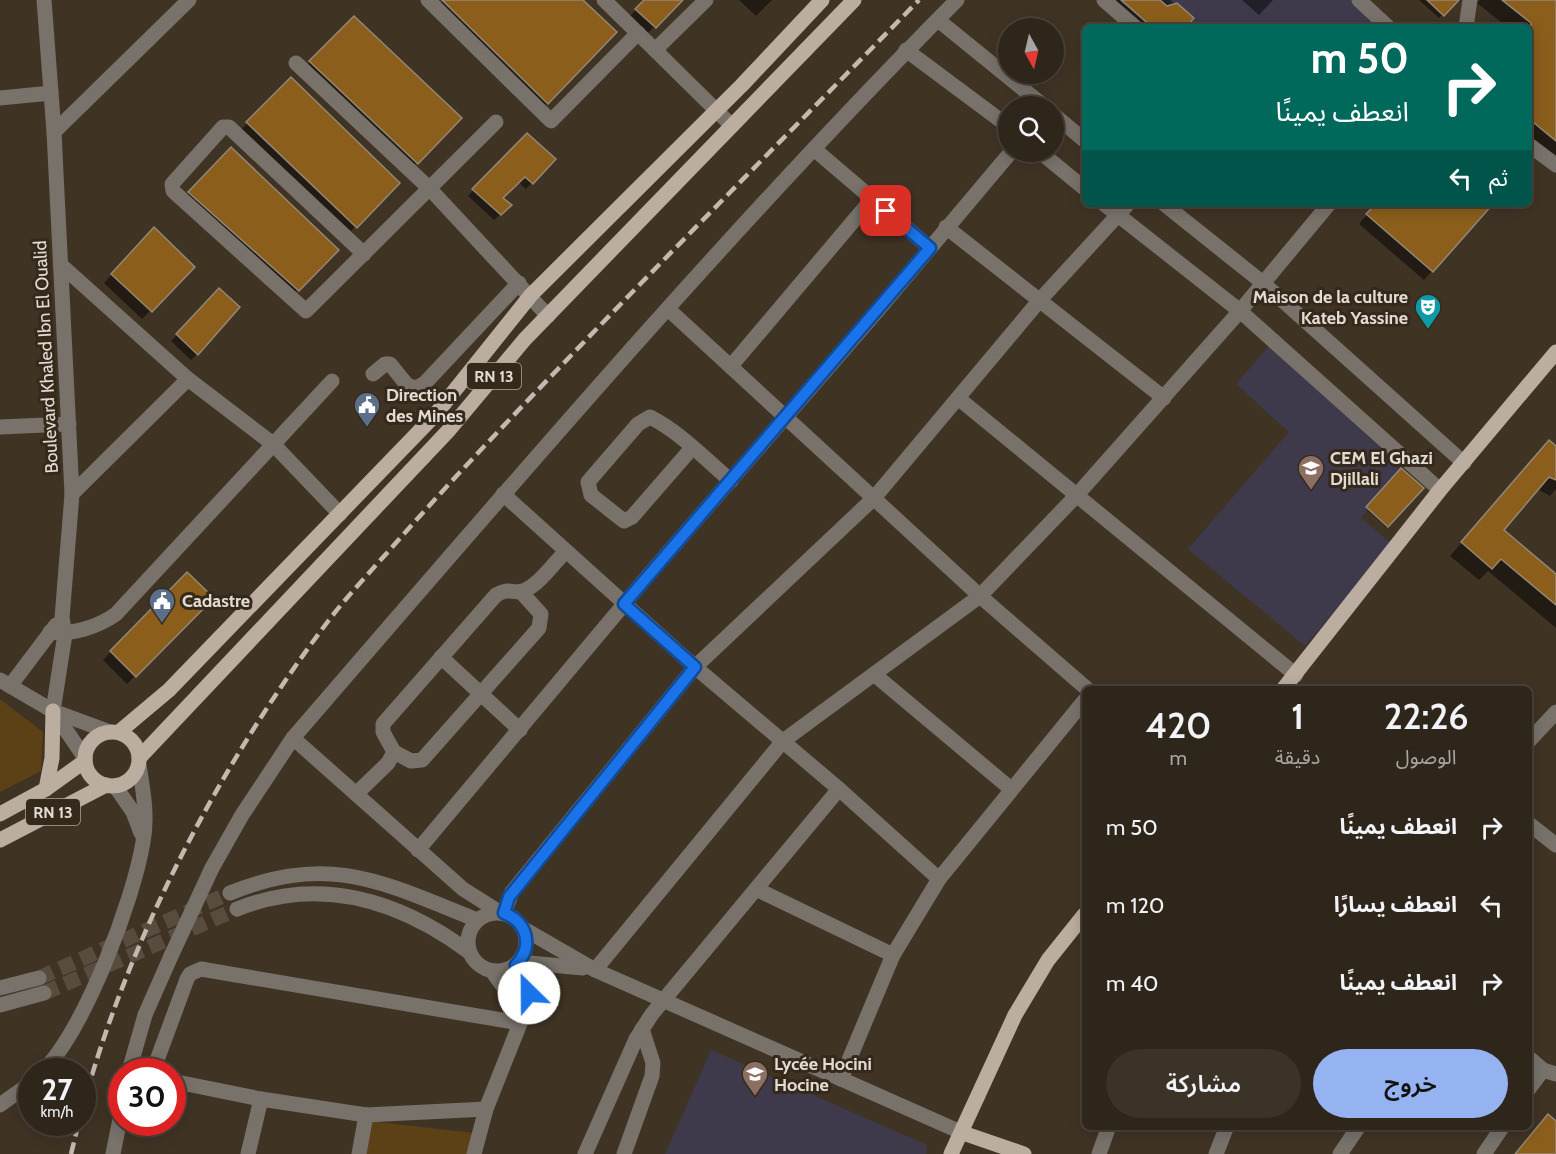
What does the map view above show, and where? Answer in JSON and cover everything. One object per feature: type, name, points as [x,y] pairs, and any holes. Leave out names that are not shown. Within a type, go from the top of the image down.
[{"type":"main road","name":"RN 13","points":[[115,732],[169,690],[340,514],[435,415],[531,295],[822,0]]},
{"type":"main road","name":"RN 13","points":[[139,761],[449,430],[548,316],[854,0]]},
{"type":"main road","points":[[1286,686],[1440,490],[1556,352]]},
{"type":"main road","points":[[46,789],[52,758],[53,711]]},
{"type":"main road","points":[[115,732],[133,741],[139,761],[130,779],[110,785],[92,776],[85,759],[90,743],[103,733],[115,732]]},
{"type":"main road","name":"RN 13","points":[[0,814],[46,789],[85,759]]},
{"type":"main road","name":"RN 13","points":[[0,840],[110,785]]},
{"type":"main road","points":[[951,1154],[1015,1015],[1048,960],[1082,918]]},
{"type":"main road","points":[[963,1132],[1024,1154]]},
{"type":"street","name":"Boulevard Khaled Ibn El Oualid","points":[[44,0],[54,132],[72,494],[62,618],[58,633],[53,711]]},
{"type":"street","points":[[54,132],[189,0]]},
{"type":"street","points":[[428,0],[551,121],[638,33]]},
{"type":"street","points":[[604,0],[732,126]]},
{"type":"street","points":[[655,50],[706,0]]},
{"type":"street","points":[[133,1058],[148,1007],[212,868],[258,789],[293,738],[503,494],[668,309],[906,50],[957,0]]},
{"type":"street","points":[[1104,0],[1132,24]]},
{"type":"street","points":[[1359,0],[1385,24]]},
{"type":"street","points":[[1466,24],[1470,0]]},
{"type":"street","points":[[938,20],[1032,96]]},
{"type":"street","points":[[906,50],[998,119]]},
{"type":"street","points":[[296,63],[430,189],[531,295],[548,316]]},
{"type":"street","points":[[0,98],[51,93]]},
{"type":"street","points":[[364,254],[229,127],[224,127],[172,184],[173,190],[302,311],[308,310],[430,189],[496,122]]},
{"type":"street","points":[[1064,123],[1082,138]]},
{"type":"street","points":[[1532,147],[1556,165]]},
{"type":"street","points":[[814,149],[930,248]]},
{"type":"street","points":[[418,850],[624,604],[1002,162]]},
{"type":"street","points":[[1052,162],[1082,186]]},
{"type":"street","points":[[731,366],[872,198]]},
{"type":"street","points":[[1168,207],[1263,283],[1464,463]]},
{"type":"street","points":[[595,970],[783,741],[980,596],[1076,496],[1164,398],[1326,207]]},
{"type":"street","points":[[230,893],[258,881],[288,874],[319,872],[349,874],[379,881],[479,919],[502,913],[512,892],[695,667],[874,498],[1039,301],[1122,209],[1440,490]]},
{"type":"street","points":[[946,227],[1164,398]]},
{"type":"street","points":[[61,265],[188,379],[273,444],[340,514]]},
{"type":"street","points":[[373,374],[385,364],[390,364],[407,385],[416,388],[425,383],[519,283]]},
{"type":"street","points":[[668,309],[980,596],[1084,686]]},
{"type":"street","points":[[72,494],[188,379]]},
{"type":"street","points":[[115,732],[53,711],[5,683],[58,633],[98,624],[117,614],[332,381]]},
{"type":"street","points":[[958,398],[1296,675]]},
{"type":"street","points":[[692,448],[632,517],[624,521],[591,495],[588,482],[638,424],[650,417],[665,424],[731,481]]},
{"type":"street","points":[[0,427],[69,424]]},
{"type":"street","points":[[503,494],[695,667],[839,789],[939,879]]},
{"type":"street","points":[[521,592],[541,614],[539,628],[422,760],[411,762],[394,752],[383,732],[383,724],[496,595],[504,590],[521,592],[531,586],[566,551]]},
{"type":"street","points":[[441,657],[520,730]]},
{"type":"street","points":[[875,675],[1011,789]]},
{"type":"street","points":[[841,1079],[893,955],[939,879],[1082,703]]},
{"type":"street","points":[[53,711],[85,759]]},
{"type":"street","points":[[1532,738],[1556,711]]},
{"type":"street","points":[[293,738],[463,890],[502,913],[512,916],[524,929],[595,970],[963,1132]]},
{"type":"street","points":[[356,794],[388,763],[394,752]]},
{"type":"street","points":[[54,1058],[80,1019],[117,928],[143,842],[144,803],[139,761]]},
{"type":"street","points":[[110,785],[133,812],[143,842]]},
{"type":"street","points":[[585,1154],[642,1029],[839,789]]},
{"type":"street","points":[[1532,826],[1556,845]]},
{"type":"street","points":[[463,890],[479,919]]},
{"type":"street","points":[[756,890],[893,955]]},
{"type":"street","points":[[237,909],[276,896],[296,893],[322,892],[347,896],[412,917],[469,952],[482,968],[492,971],[509,969],[518,964],[595,970]]},
{"type":"street","points":[[469,952],[468,935],[479,919]]},
{"type":"street","points":[[518,964],[526,946],[524,929]]},
{"type":"street","points":[[474,1154],[486,1109],[519,1023],[527,1009],[529,993],[518,964]]},
{"type":"street","points":[[158,1058],[187,979],[195,970],[201,969],[519,1023]]},
{"type":"street","points":[[492,971],[505,989],[519,1023]]},
{"type":"street","points":[[0,988],[42,986],[0,1005]]},
{"type":"street","points":[[624,1154],[652,1076],[653,1064],[642,1029]]},
{"type":"street","points":[[1532,1060],[1549,1072],[1532,1087]]},
{"type":"street","points":[[186,1084],[261,1099],[366,1115],[486,1109]]},
{"type":"street","points":[[0,1105],[18,1092]]},
{"type":"street","points":[[248,1154],[261,1099]]},
{"type":"street","points":[[359,1154],[366,1115]]},
{"type":"street","points":[[1099,1154],[1108,1130]]},
{"type":"street","points":[[1216,1154],[1225,1130]]},
{"type":"street","points":[[1340,1154],[1356,1130]]},
{"type":"street","points":[[1484,1154],[1500,1130]]},
{"type":"street","points":[[113,1154],[117,1136]]},
{"type":"shaded area","points":[[1118,0],[1351,0],[1379,24],[1146,24]]},
{"type":"shaded area","name":"CEM El Ghazi Djillali","points":[[1270,345],[1406,464],[1361,518],[1392,544],[1305,646],[1188,549],[1289,432],[1236,384]]},
{"type":"shaded area","points":[[0,699],[43,732],[41,771],[0,792]]},
{"type":"shaded area","name":"Lycée Hocini Hocine","points":[[711,1050],[927,1145],[926,1154],[665,1154]]},
{"type":"shaded area","points":[[369,1121],[474,1133],[469,1154],[363,1154]]},
{"type":"building","points":[[442,0],[583,0],[617,32],[548,104]]},
{"type":"building","points":[[644,0],[683,0],[656,28],[635,9]]},
{"type":"building","points":[[1121,0],[1160,0],[1167,6],[1177,3],[1194,18],[1189,24],[1149,24]]},
{"type":"building","points":[[1427,0],[1459,0],[1444,16]]},
{"type":"building","points":[[1502,0],[1556,0],[1556,141],[1532,121],[1531,23]]},
{"type":"building","points":[[354,16],[462,118],[418,164],[309,61]]},
{"type":"building","points":[[291,77],[400,183],[357,228],[246,122]]},
{"type":"building","points":[[527,133],[556,159],[533,184],[525,177],[503,198],[512,205],[501,215],[472,189]]},
{"type":"building","points":[[231,147],[339,250],[299,291],[188,192]]},
{"type":"building","points":[[1373,207],[1490,207],[1433,272],[1366,214]]},
{"type":"building","points":[[154,227],[195,267],[152,312],[111,274]]},
{"type":"building","points":[[219,288],[240,307],[198,355],[176,334]]},
{"type":"building","points":[[1549,440],[1556,446],[1556,480],[1549,477],[1504,530],[1556,574],[1556,605],[1501,559],[1492,569],[1461,542]]},
{"type":"building","points":[[1401,468],[1424,488],[1388,527],[1366,507]]},
{"type":"building","name":"Cadastre","points":[[187,572],[214,598],[136,677],[110,651]]},
{"type":"building","points":[[1548,1114],[1556,1121],[1556,1154],[1515,1154]]},
{"type":"tunnel","points":[[39,978],[230,893]]},
{"type":"tunnel","points":[[44,993],[237,909]]},
{"type":"railway","points":[[96,1062],[125,981],[152,917],[183,853],[252,732],[329,620],[454,478],[919,0]]},
{"type":"railway","points":[[71,1154],[76,1136]]},
{"type":"place","name":"Maison de la culture Kateb Yassine","points":[[1428,330]]},
{"type":"place","name":"Direction des Mines","points":[[367,428]]},
{"type":"place","name":"CEM El Ghazi Djillali","points":[[1311,491]]},
{"type":"place","name":"Cadastre","points":[[162,624]]},
{"type":"place","name":"Lycée Hocini Hocine","points":[[755,1097]]},
{"type":"route","points":[[529,993],[522,971],[516,965],[524,955],[527,938],[519,922],[504,913],[509,897],[695,667],[624,604],[930,248],[886,211]]}]
